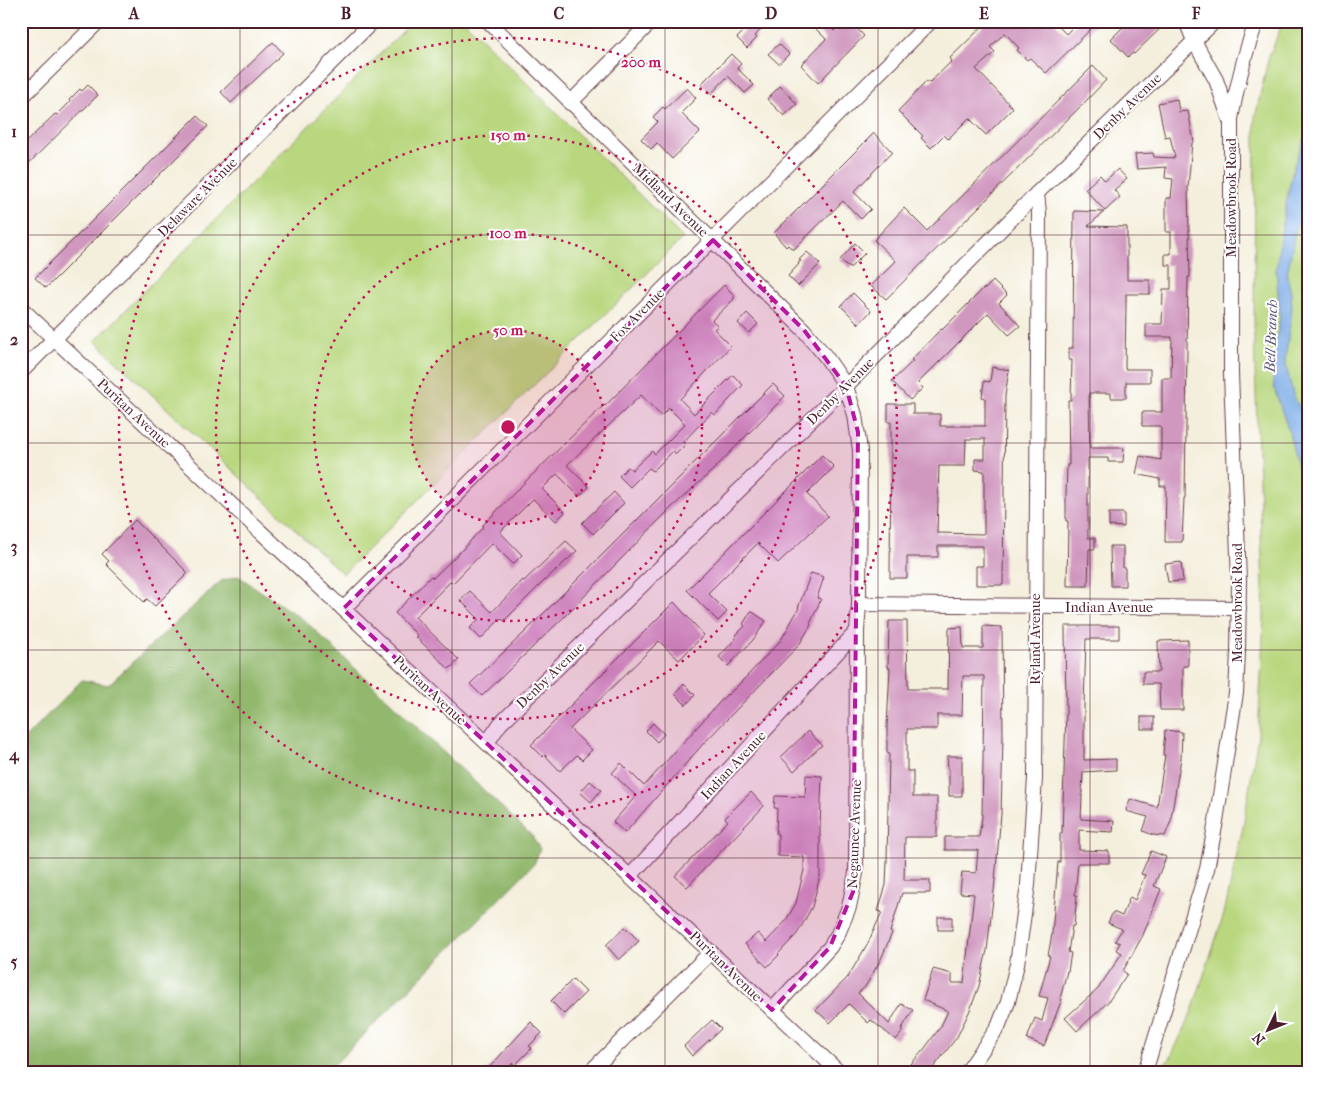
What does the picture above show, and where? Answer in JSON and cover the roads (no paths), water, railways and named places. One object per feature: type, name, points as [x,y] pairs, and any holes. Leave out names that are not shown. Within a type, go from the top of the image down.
[{"type":"street","points":[[21,98],[99,21]]},
{"type":"street","name":"Delaware Avenue","points":[[21,372],[373,21]]},
{"type":"street","name":"Midland Avenue","points":[[488,21],[804,330],[846,386]]},
{"type":"street","points":[[570,103],[652,21]]},
{"type":"street","name":"Fox Avenue","points":[[343,609],[931,21]]},
{"type":"street","name":"Meadowbrook Road","points":[[1186,21],[1194,41],[1216,80],[1231,123]]},
{"type":"street","points":[[1194,41],[1215,21]]},
{"type":"street","name":"Meadowbrook Road","points":[[1145,1072],[1207,870],[1236,693],[1239,608],[1231,374],[1231,123],[1238,80],[1248,43],[1257,21]]},
{"type":"street","name":"Denby Avenue","points":[[488,743],[500,724],[846,386],[1037,193],[1194,41]]},
{"type":"street","name":"Ryland Avenue","points":[[967,1072],[998,1027],[1005,1011],[1017,964],[1030,867],[1035,778],[1039,213],[1037,193]]},
{"type":"street","name":"Puritan Avenue","points":[[21,308],[839,1072]]},
{"type":"street","points":[[846,386],[855,415],[860,450],[858,604]]},
{"type":"street","name":"Indian Avenue","points":[[858,604],[1239,608]]},
{"type":"street","name":"Negaunee Avenue","points":[[772,1010],[830,946],[844,920],[853,892],[856,873],[858,604]]},
{"type":"street","name":"Indian Avenue","points":[[630,876],[857,631]]},
{"type":"street","points":[[590,1072],[712,952]]},
{"type":"water","points":[[1309,21],[1309,58],[1305,42]]},
{"type":"water","name":"Bell Branch","points":[[1309,127],[1309,178],[1305,187],[1301,216],[1295,233],[1287,275],[1292,309],[1285,361],[1293,394],[1309,428],[1309,527],[1289,432],[1274,388],[1272,368],[1280,316],[1276,270],[1283,220],[1293,168]]}]
